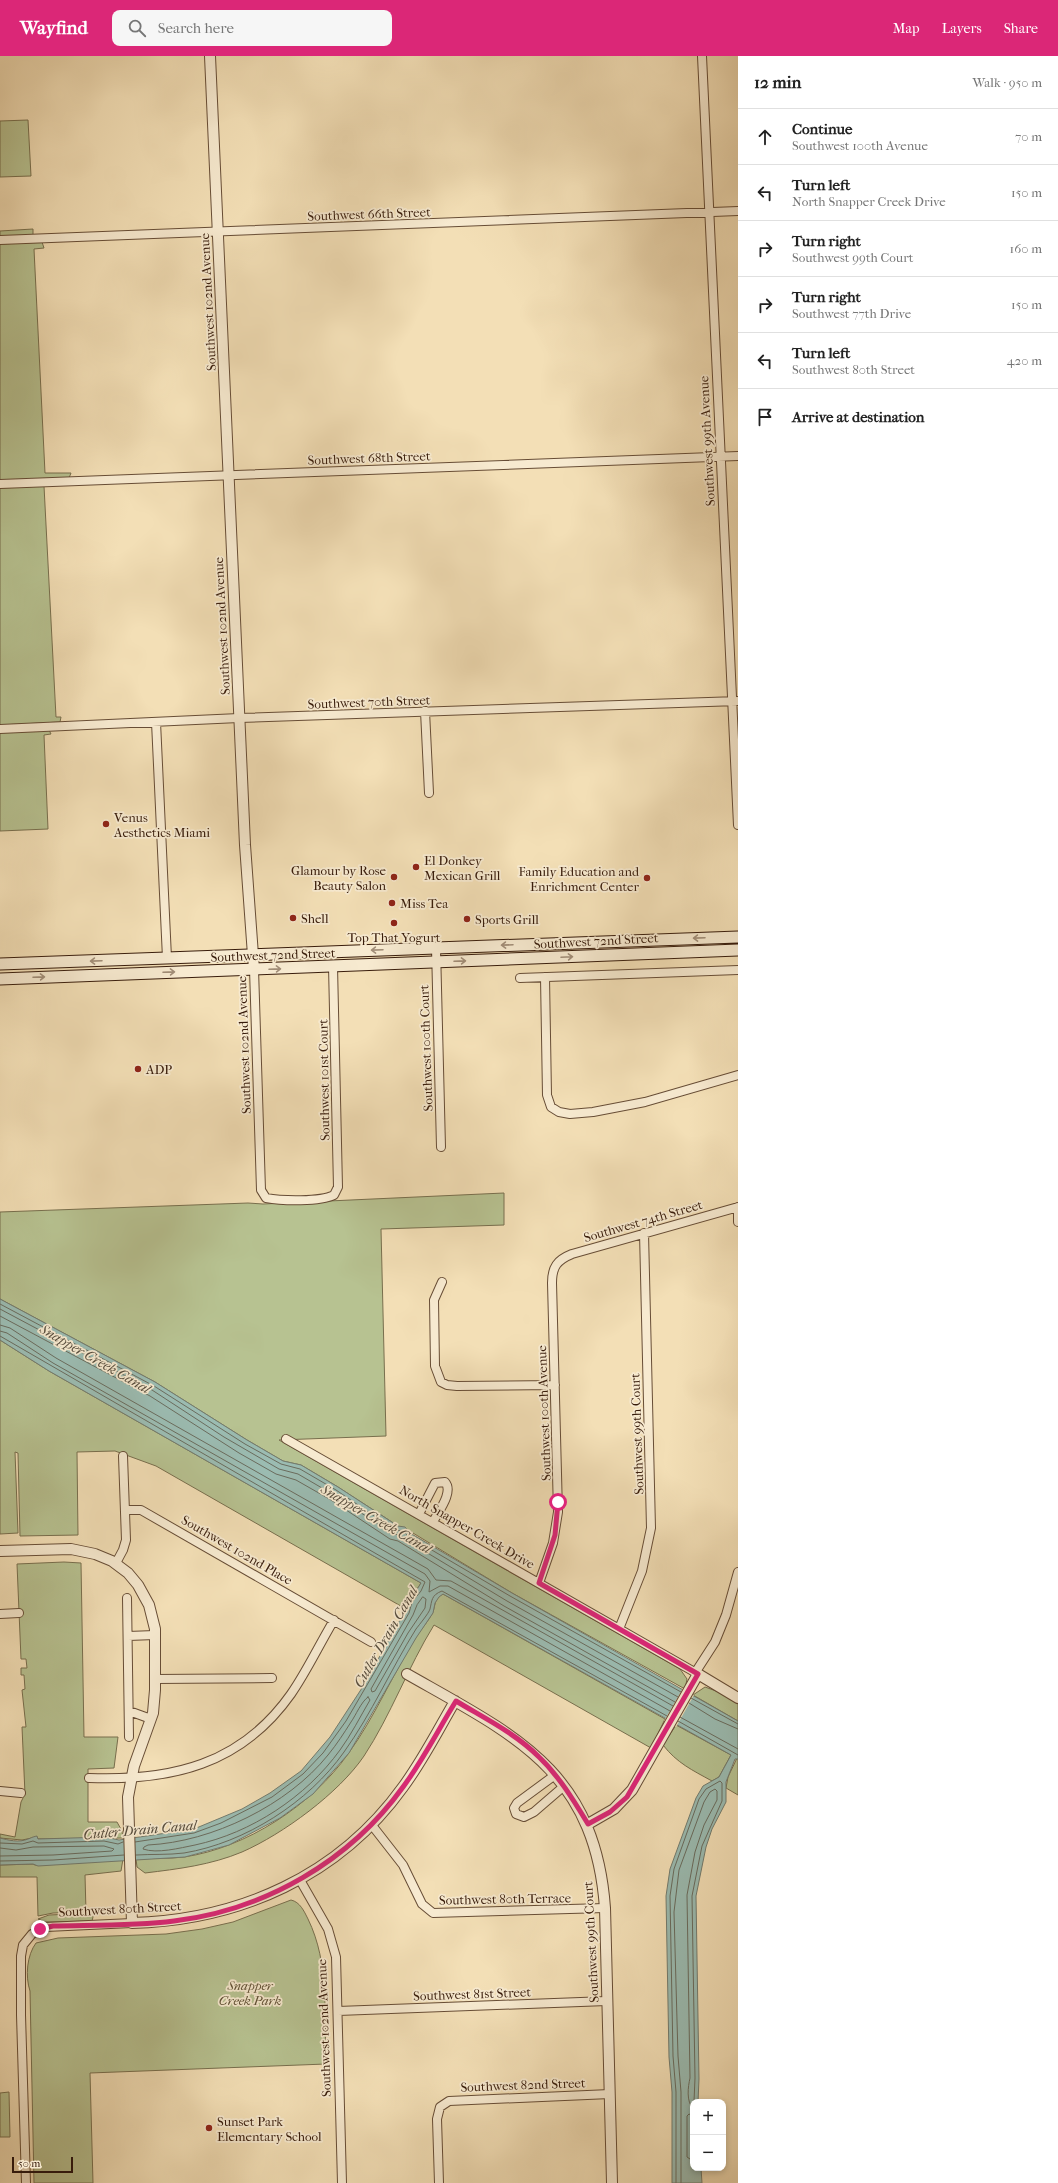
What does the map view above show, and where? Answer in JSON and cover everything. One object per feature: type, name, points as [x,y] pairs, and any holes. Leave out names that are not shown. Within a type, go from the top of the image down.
[{"type":"main road","name":"Southwest 72nd Street","points":[[0,964],[738,936]]},
{"type":"main road","points":[[625,941],[626,953]]},
{"type":"main road","points":[[546,944],[546,958]]},
{"type":"main road","name":"Southwest 72nd Street","points":[[0,979],[546,958],[626,953],[738,950]]},
{"type":"main road","points":[[19,978],[24,972],[45,962]]},
{"type":"street","name":"Southwest 102nd Avenue","points":[[210,56],[239,718],[248,900],[254,969],[262,1194]]},
{"type":"street","name":"Southwest 99th Avenue","points":[[702,56],[721,457],[735,701],[738,825]]},
{"type":"street","name":"Southwest 66th Street","points":[[0,240],[738,211]]},
{"type":"street","name":"Southwest 68th Street","points":[[0,484],[738,456]]},
{"type":"street","name":"Southwest 70th Street","points":[[0,729],[239,718],[735,701]]},
{"type":"street","points":[[425,711],[429,793]]},
{"type":"street","points":[[156,722],[167,958]]},
{"type":"street","name":"Southwest 100th Court","points":[[436,948],[441,1147]]},
{"type":"street","name":"Southwest 101st Court","points":[[262,1194],[269,1198],[291,1199],[323,1198],[336,1193],[339,1180],[334,966]]},
{"type":"street","points":[[520,978],[738,970]]},
{"type":"street","points":[[545,977],[547,1095],[552,1107],[559,1112],[570,1114],[612,1109],[645,1102],[738,1075]]},
{"type":"street","points":[[738,1207],[738,1222]]},
{"type":"street","name":"Southwest 74th Street","points":[[556,1263],[572,1254],[644,1232],[738,1207]]},
{"type":"street","name":"Southwest 99th Court","points":[[619,1629],[638,1584],[646,1557],[651,1528],[644,1232]]},
{"type":"street","name":"Southwest 100th Avenue","points":[[539,1583],[553,1543],[558,1512],[552,1283],[553,1270],[556,1263]]},
{"type":"street","points":[[442,1282],[434,1300],[435,1366],[439,1378],[444,1384],[457,1386],[555,1385]]},
{"type":"street","name":"North Snapper Creek Drive","points":[[286,1439],[738,1698]]},
{"type":"street","points":[[116,1563],[125,1545],[123,1456]]},
{"type":"street","points":[[419,1514],[436,1483],[445,1482],[448,1487],[448,1492],[433,1522]]},
{"type":"street","name":"Southwest 102nd Place","points":[[125,1510],[141,1510],[371,1642]]},
{"type":"street","points":[[0,1551],[80,1550],[95,1554],[116,1563],[135,1580],[145,1596],[153,1618],[156,1679],[151,1718],[131,1778],[128,1801],[132,1923]]},
{"type":"street","points":[[588,1824],[610,1812],[627,1797],[689,1692],[696,1674],[715,1642],[723,1622],[738,1572]]},
{"type":"street","points":[[127,1598],[129,1737]]},
{"type":"street","points":[[0,1614],[19,1613]]},
{"type":"street","points":[[89,1778],[131,1778],[165,1775],[188,1769],[225,1754],[252,1735],[275,1714],[291,1694],[334,1620]]},
{"type":"street","points":[[128,1636],[155,1635]]},
{"type":"street","name":"Southwest 99th Court","points":[[407,1674],[456,1701],[515,1737],[539,1757],[555,1775],[588,1824],[601,1874],[605,1908],[612,2183]]},
{"type":"street","points":[[156,1679],[272,1678]]},
{"type":"street","name":"Southwest 80th Street","points":[[26,2183],[21,1956],[26,1939],[40,1929],[53,1926],[174,1921],[216,1913],[250,1902],[300,1880],[337,1854],[371,1824],[403,1787],[456,1701]]},
{"type":"street","points":[[129,1711],[151,1718]]},
{"type":"street","points":[[555,1775],[517,1803],[514,1808],[516,1814],[521,1817],[530,1814],[563,1787]]},
{"type":"street","points":[[0,1791],[21,1793]]},
{"type":"street","name":"Southwest 80th Terrace","points":[[371,1824],[400,1860],[411,1879],[419,1899],[429,1911],[437,1914],[605,1908]]},
{"type":"street","name":"Southwest 102nd Avenue","points":[[300,1880],[328,1929],[333,1944],[336,1964],[342,2183]]},
{"type":"street","name":"Southwest 81st Street","points":[[338,2011],[607,2001]]},
{"type":"street","name":"Southwest 82nd Street","points":[[439,2183],[437,2119],[440,2108],[449,2101],[610,2094]]},
{"type":"green space","points":[[28,120],[31,176],[0,177],[0,121]]},
{"type":"green space","points":[[33,229],[33,235],[0,237],[0,231]]},
{"type":"green space","points":[[42,242],[44,248],[34,249],[45,473],[71,473],[69,478],[0,480],[0,244]]},
{"type":"green space","points":[[44,486],[56,717],[61,717],[60,722],[0,725],[0,488]]},
{"type":"green space","points":[[49,730],[51,734],[44,735],[48,829],[0,831],[0,732]]},
{"type":"green space","points":[[504,1193],[504,1225],[381,1229],[386,1436],[279,1440],[680,1669],[687,1679],[685,1689],[512,1593],[408,1530],[398,1526],[301,1465],[283,1461],[155,1382],[0,1299],[0,1212],[248,1203],[263,1204]]},
{"type":"green space","points":[[0,1340],[49,1371],[421,1583],[410,1598],[406,1609],[156,1466],[115,1451],[77,1452],[78,1535],[20,1536],[18,1453],[15,1452],[18,1533],[0,1534]]},
{"type":"green space","points":[[64,1562],[81,1563],[84,1737],[118,1737],[114,1768],[88,1769],[88,1822],[117,1822],[122,1831],[123,1838],[37,1839],[37,1837],[22,1840],[0,1838],[0,1834],[15,1837],[21,1802],[25,1794],[22,1727],[26,1727],[22,1690],[25,1689],[24,1675],[21,1675],[21,1668],[27,1668],[26,1659],[21,1659],[17,1564]]},
{"type":"green space","points":[[443,1594],[665,1719],[651,1748],[434,1625],[416,1657],[383,1724],[364,1756],[340,1784],[325,1798],[275,1835],[242,1852],[194,1866],[170,1870],[145,1873],[137,1867],[136,1859],[184,1857],[207,1852],[231,1844],[254,1834],[297,1807],[333,1773],[358,1740],[409,1649],[432,1614],[436,1600]]},
{"type":"green space","points":[[705,1687],[719,1692],[738,1704],[738,1721],[693,1695]]},
{"type":"green space","points":[[676,1725],[731,1755],[719,1777],[712,1781],[685,1766],[663,1745]]},
{"type":"green space","points":[[737,1758],[738,1795],[726,1788],[728,1777]]},
{"type":"green space","points":[[123,1859],[121,1871],[85,1875],[86,1912],[53,1913],[38,1916],[37,1877],[0,1877],[0,1865],[35,1865]]},
{"type":"green space","name":"Snapper Creek Park","points":[[291,1900],[299,1905],[305,1913],[315,1936],[320,1954],[323,1972],[325,2008],[326,2064],[90,2073],[93,2183],[34,2183],[30,1991],[27,1972],[31,1953],[36,1943],[58,1938],[166,1934],[202,1929],[233,1922]]},
{"type":"green space","points":[[94,1913],[92,1921],[45,1922],[38,1919],[49,1915]]},
{"type":"green space","points":[[9,2092],[10,2137],[0,2137],[0,2093]]},
{"type":"water","name":"Snapper Creek Canal","points":[[0,1299],[155,1382],[283,1461],[301,1465],[398,1526],[405,1527],[410,1533],[512,1593],[738,1721],[738,1759],[735,1759],[726,1782],[726,1802],[712,1829],[706,1847],[696,1896],[699,2079],[698,2099],[690,2099],[690,2171],[701,2171],[702,2183],[672,2183],[672,2092],[669,2057],[666,1896],[670,1869],[696,1798],[703,1786],[719,1777],[731,1755],[443,1594],[435,1603],[433,1613],[416,1638],[349,1753],[313,1794],[280,1818],[229,1845],[185,1857],[38,1866],[33,1864],[0,1865],[0,1838],[17,1841],[37,1836],[38,1839],[105,1837],[119,1840],[194,1829],[242,1809],[270,1793],[301,1771],[330,1737],[362,1688],[405,1611],[408,1598],[414,1594],[421,1583],[49,1371],[0,1340]]},
{"type":"pier","points":[[683,1688],[694,1695],[676,1727],[664,1721]]},
{"type":"place","name":"Venus Aesthetics Miami","points":[[106,824]]},
{"type":"place","name":"El Donkey Mexican Grill","points":[[416,867]]},
{"type":"place","name":"Glamour by Rose Beauty Salon","points":[[394,877]]},
{"type":"place","name":"Family Education and Enrichment Center","points":[[647,878]]},
{"type":"place","name":"Miss Tea","points":[[392,903]]},
{"type":"place","name":"Shell","points":[[293,918]]},
{"type":"place","name":"Sports Grill","points":[[467,919]]},
{"type":"place","name":"Top That Yogurt","points":[[394,923]]},
{"type":"place","name":"ADP","points":[[138,1069]]},
{"type":"place","name":"Sunset Park Elementary School","points":[[209,2128]]},
{"type":"route","points":[[40,1929],[53,1926],[174,1921],[201,1916],[216,1913],[250,1902],[285,1888],[300,1880],[323,1865],[355,1839],[392,1802],[417,1765],[456,1701],[515,1737],[539,1757],[555,1775],[588,1824],[604,1816],[620,1805],[632,1790],[698,1674],[539,1583],[548,1561],[555,1535],[558,1502]]},
{"type":"water label","name":"Cutler Drain Canal","points":[[386,1637]]},
{"type":"water label","name":"Cutler Drain Canal","points":[[140,1830]]}]
